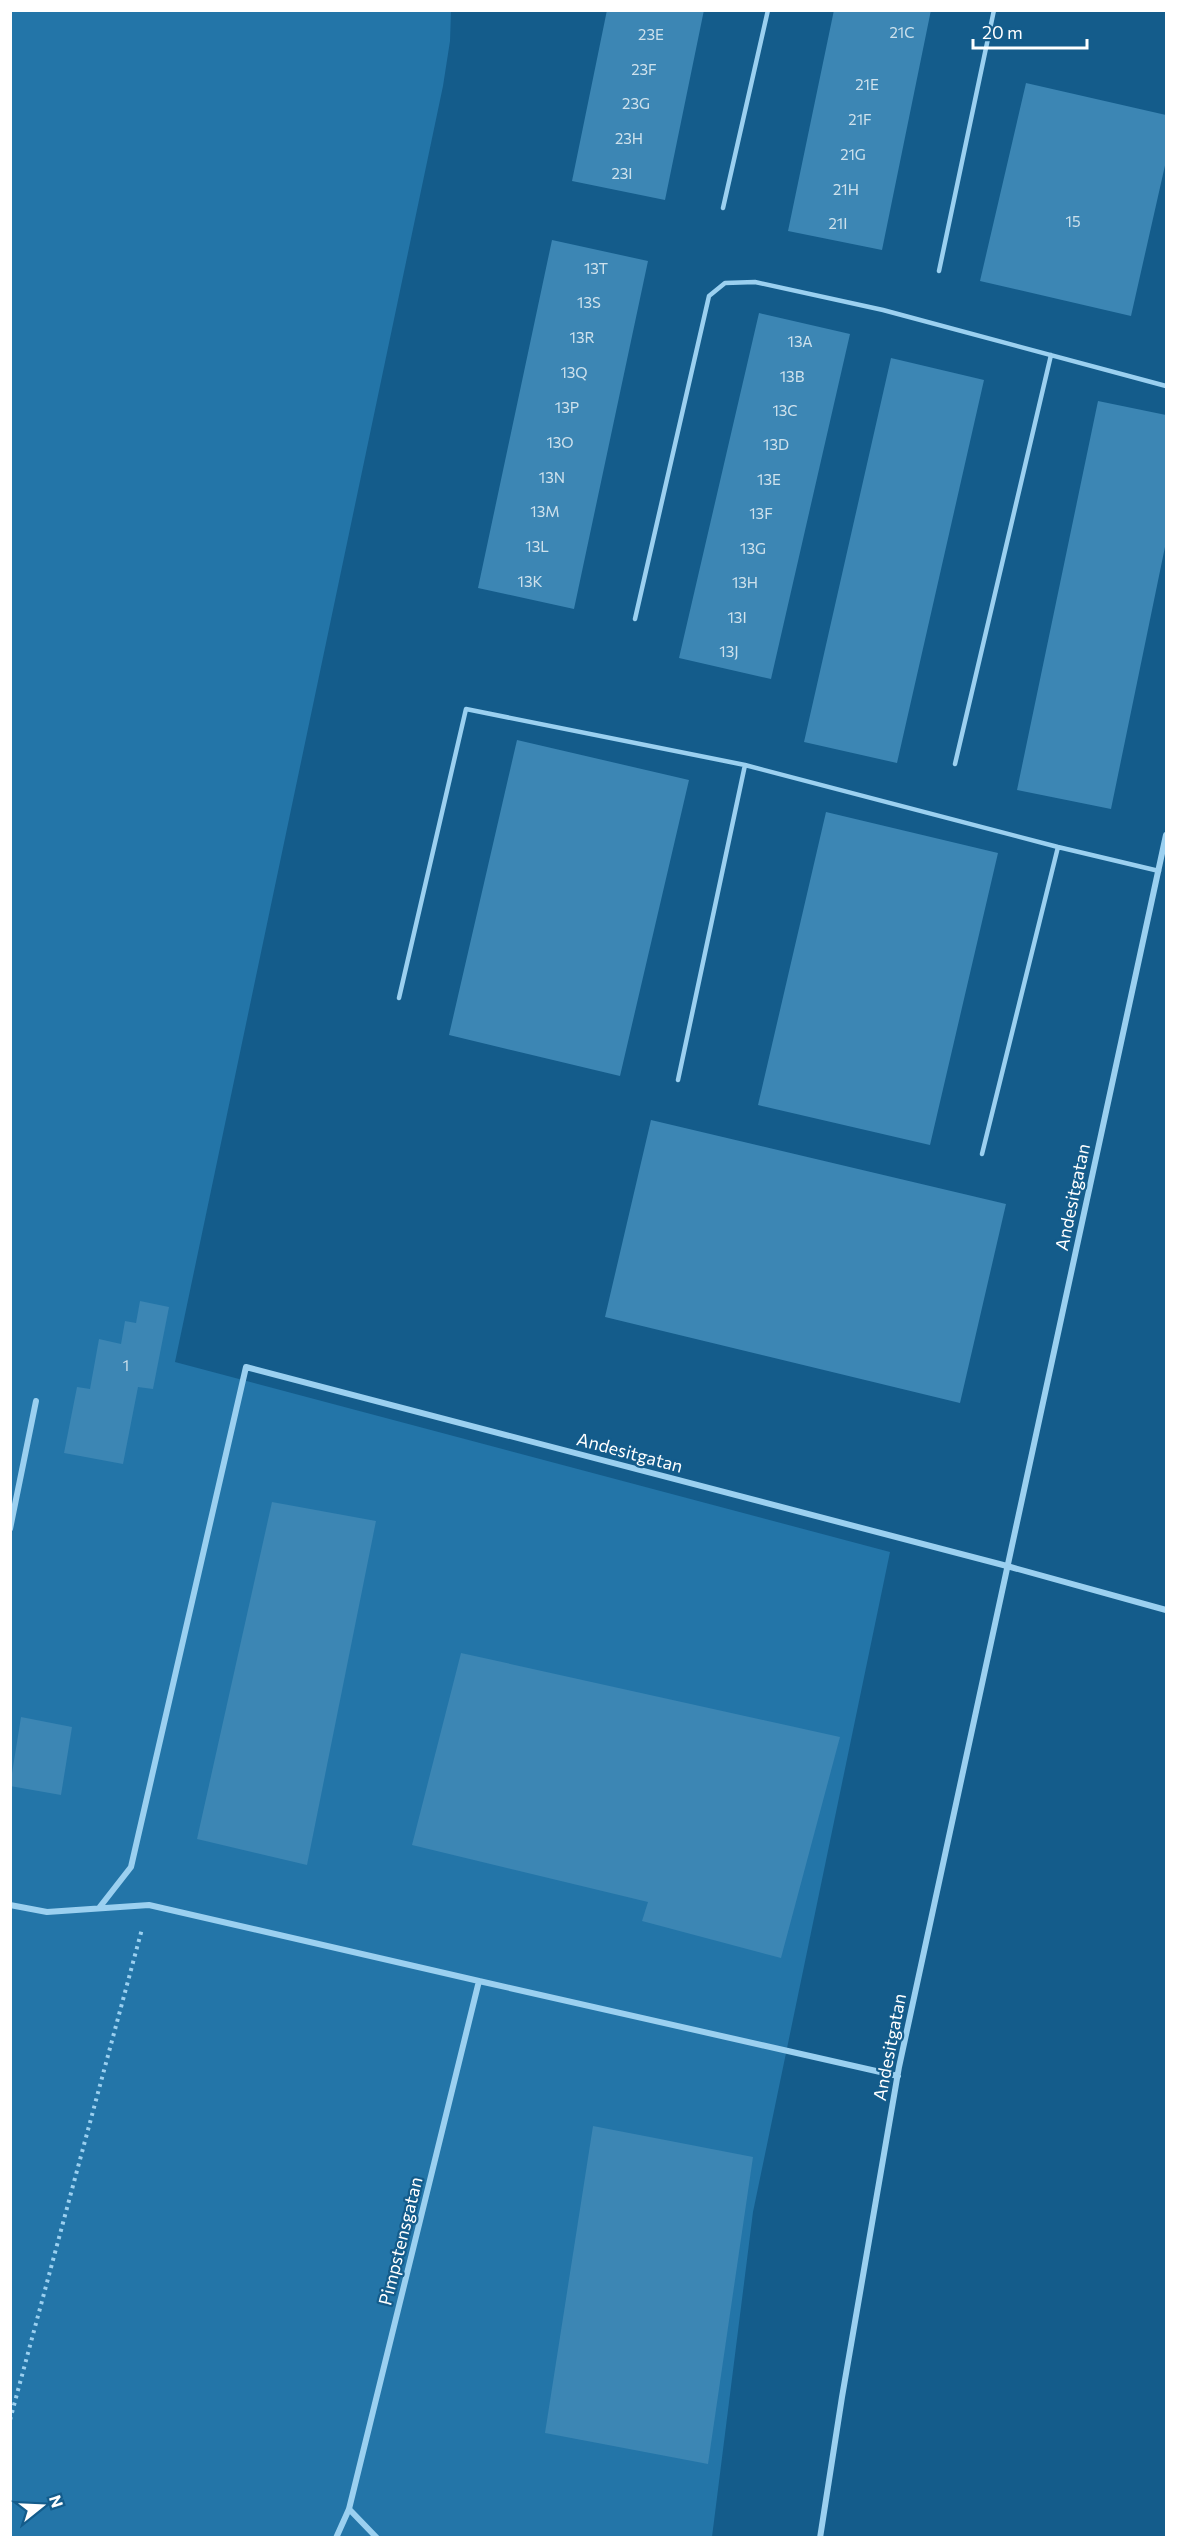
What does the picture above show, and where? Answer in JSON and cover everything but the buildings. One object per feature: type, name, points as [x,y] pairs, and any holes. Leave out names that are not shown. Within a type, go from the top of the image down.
[{"type":"street","name":"Andesitgatan","points":[[820,2538],[898,2076],[1167,836]]},
{"type":"street","name":"Andesitgatan","points":[[99,1908],[132,1867],[246,1367],[1167,1610]]},
{"type":"street","points":[[10,1529],[36,1401]]},
{"type":"street","points":[[10,1905],[47,1912],[148,1905],[898,2076]]},
{"type":"street","name":"Pimpstensgatan","points":[[336,2538],[349,2509],[479,1981]]},
{"type":"street","points":[[349,2509],[377,2538]]},
{"type":"lane","points":[[723,208],[768,10]]},
{"type":"lane","points":[[939,271],[994,10]]},
{"type":"lane","points":[[635,619],[709,296],[725,284],[755,282],[871,307],[1167,386]]},
{"type":"lane","points":[[955,764],[1051,355]]},
{"type":"lane","points":[[399,998],[466,709],[745,765],[1159,872]]},
{"type":"lane","points":[[678,1080],[745,765]]},
{"type":"lane","points":[[982,1154],[1058,847]]},
{"type":"path","points":[[10,2420],[148,1905]]},
{"type":"shaded area","points":[[11,11],[451,11],[450,41],[443,86],[175,1362],[890,1552],[753,2212],[712,2537],[11,2538]]}]
